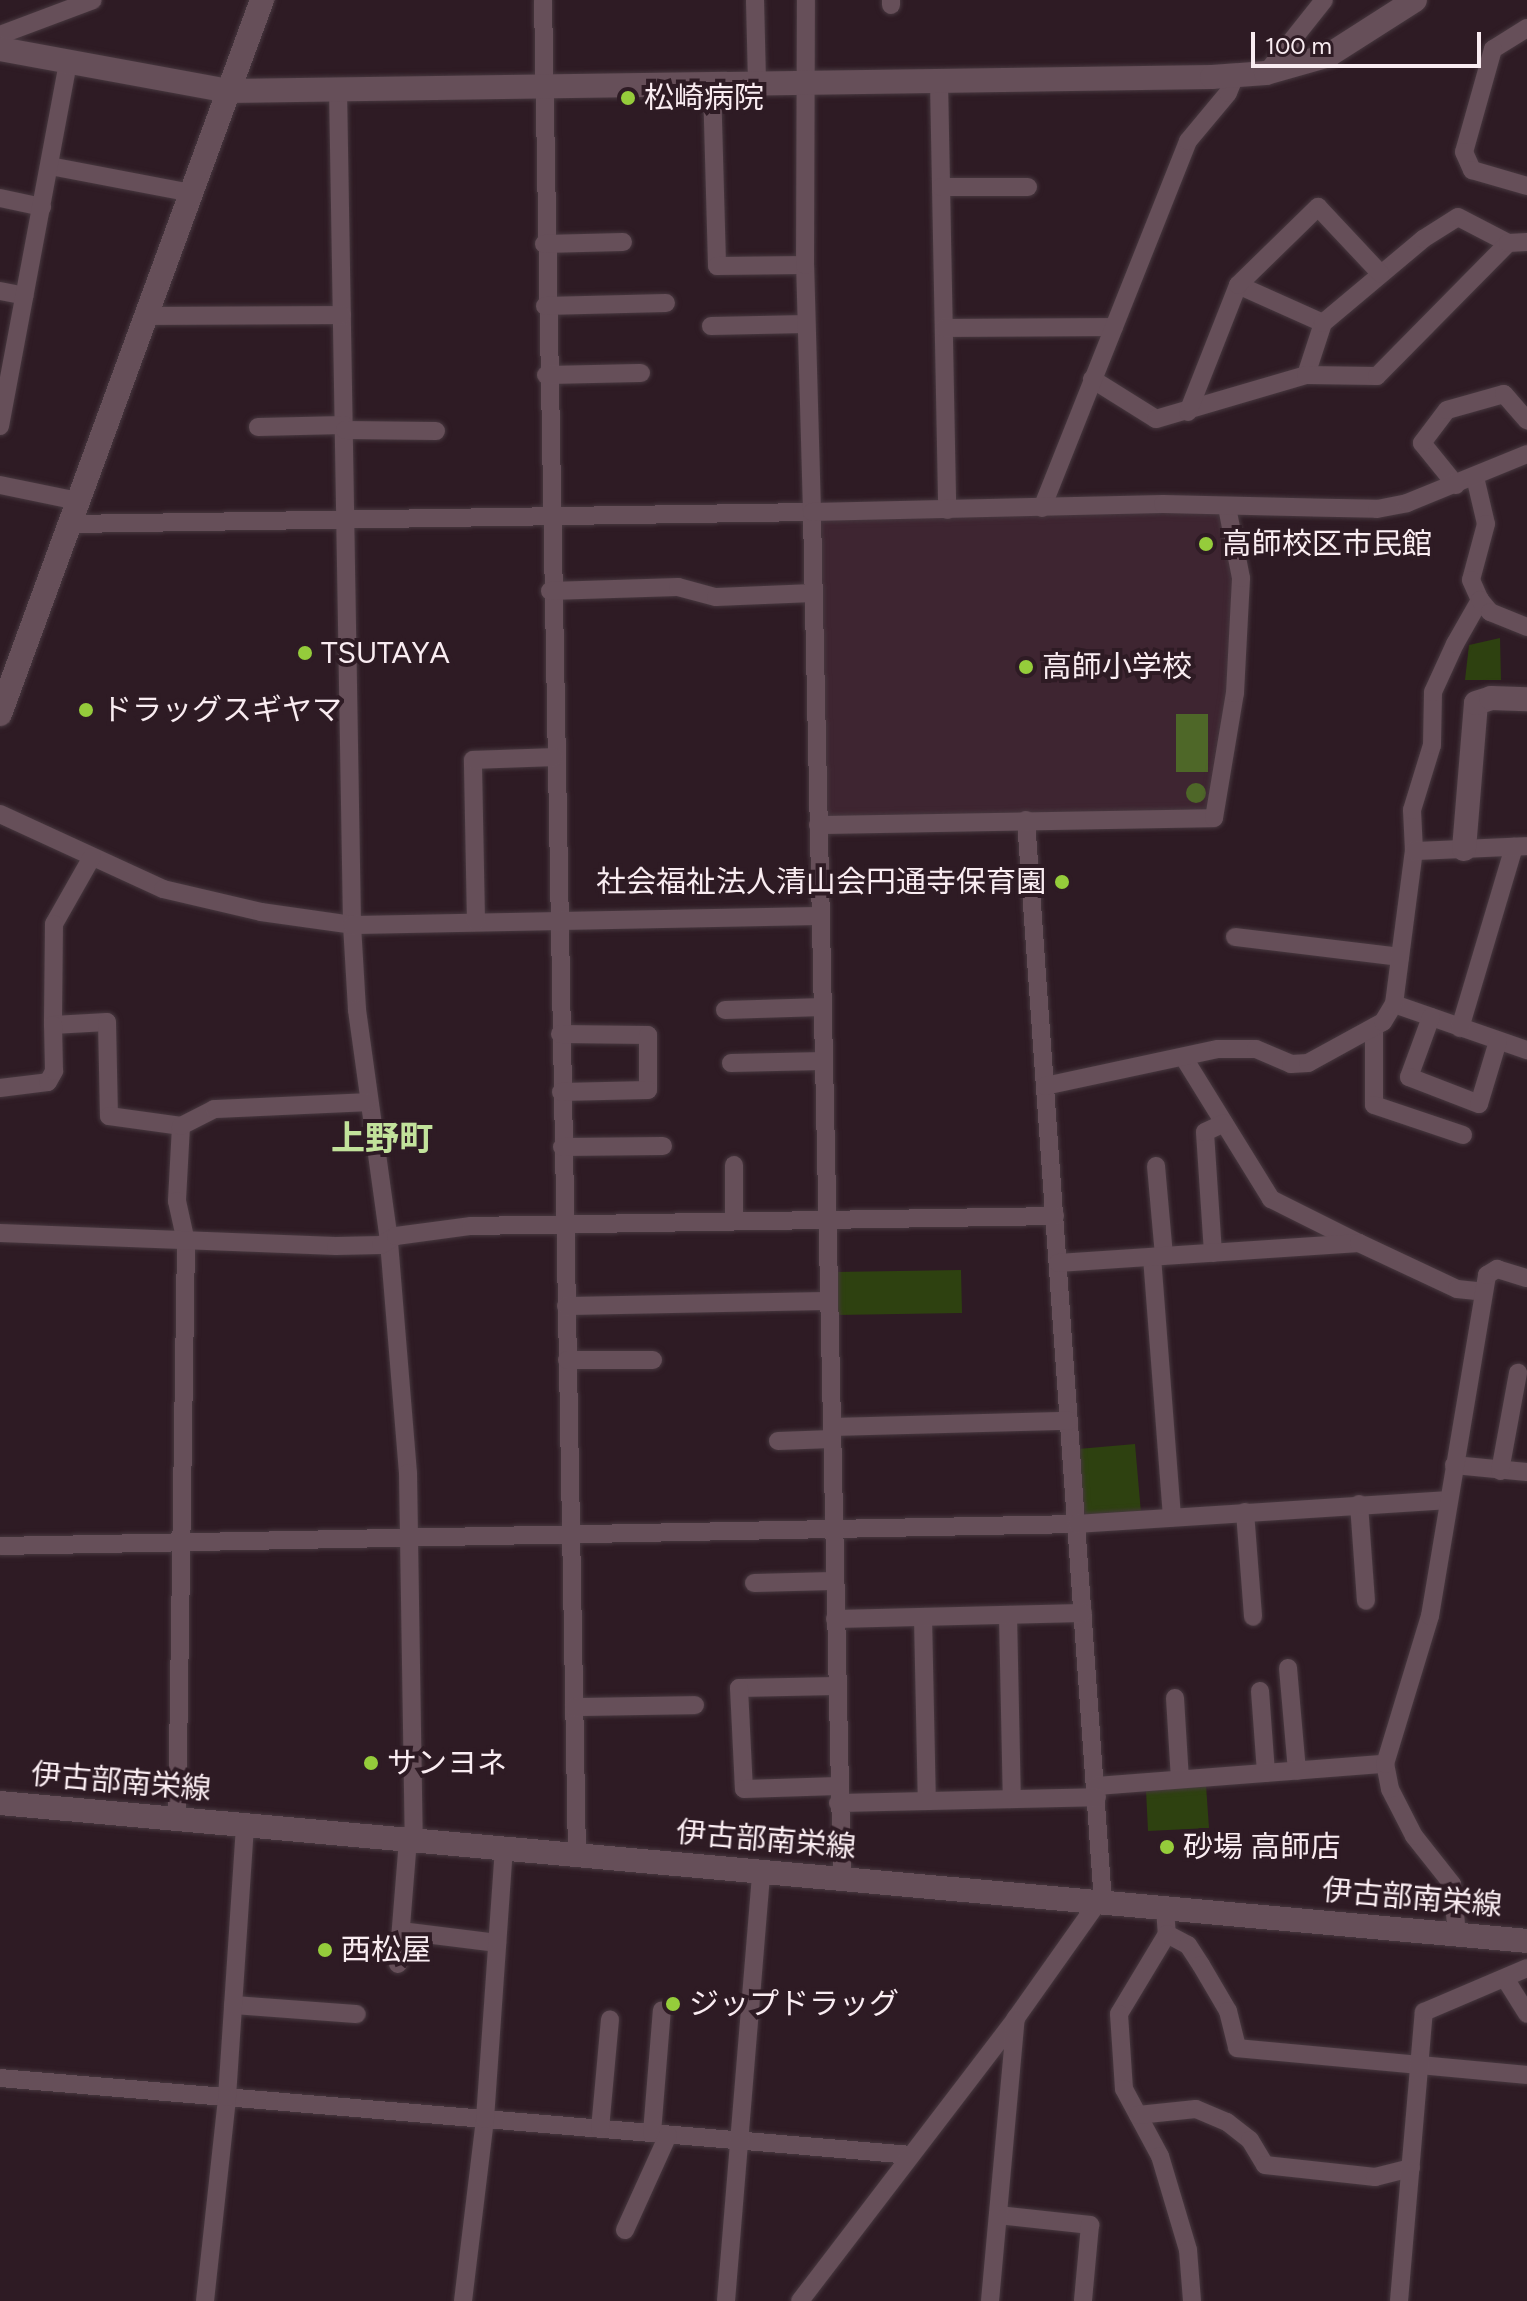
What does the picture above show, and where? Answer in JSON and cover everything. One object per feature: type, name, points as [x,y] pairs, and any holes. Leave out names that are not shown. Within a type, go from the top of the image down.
[{"type":"street","points":[[0,35],[61,6],[93,0]]},
{"type":"street","points":[[0,714],[262,0]]},
{"type":"street","points":[[543,0],[541,85],[546,375],[577,1855]]},
{"type":"street","points":[[755,0],[757,83]]},
{"type":"street","points":[[806,0],[803,83],[806,324],[842,1879]]},
{"type":"street","points":[[1266,73],[1324,0]]},
{"type":"street","points":[[0,49],[229,91],[1235,76],[1266,73],[1329,55],[1415,0]]},
{"type":"street","points":[[1527,28],[1493,49],[1464,152],[1472,170],[1527,186]]},
{"type":"street","points":[[0,426],[3,395],[25,296],[68,62]]},
{"type":"street","points":[[1042,508],[1188,141],[1228,93],[1235,76]]},
{"type":"street","points":[[939,81],[947,510]]},
{"type":"street","points":[[712,85],[717,266],[805,265]]},
{"type":"street","points":[[338,88],[352,925],[367,1102],[389,1242],[409,1537],[411,1841],[398,1964]]},
{"type":"street","points":[[50,166],[191,193]]},
{"type":"street","points":[[941,187],[1028,187]]},
{"type":"street","points":[[0,198],[42,207]]},
{"type":"street","points":[[1188,412],[1238,285],[1318,207],[1380,273]]},
{"type":"street","points":[[1092,379],[1156,419],[1188,412],[1238,391],[1306,375],[1377,376],[1518,242],[1458,217],[1380,273],[1323,323],[1306,375]]},
{"type":"street","points":[[544,244],[623,242]]},
{"type":"street","points":[[1238,285],[1323,323]]},
{"type":"street","points":[[0,291],[25,296]]},
{"type":"street","points":[[545,306],[666,303]]},
{"type":"street","points":[[146,316],[342,315]]},
{"type":"street","points":[[711,326],[806,324]]},
{"type":"street","points":[[944,328],[1114,327]]},
{"type":"street","points":[[546,375],[641,373]]},
{"type":"street","points":[[1456,485],[1422,443],[1447,410],[1504,394],[1527,420]]},
{"type":"street","points":[[258,427],[436,431]]},
{"type":"street","points":[[0,485],[75,512],[346,521],[1042,508],[1377,509],[1456,485],[1527,454]]},
{"type":"street","points":[[1475,477],[1486,524],[1471,580],[1480,600],[1490,612],[1527,627]]},
{"type":"street","points":[[818,825],[1214,818],[1235,693],[1241,578],[1227,507]]},
{"type":"street","points":[[550,591],[678,587],[716,597],[813,593]]},
{"type":"street","points":[[1045,1086],[1218,1049],[1256,1049],[1291,1064],[1308,1063],[1374,1027],[1394,1004],[1414,851],[1412,810],[1432,745],[1433,692],[1480,600]]},
{"type":"street","points":[[1464,849],[1476,703],[1491,698],[1527,699]]},
{"type":"street","points":[[476,922],[473,760],[554,757]]},
{"type":"street","points":[[0,814],[92,857],[201,900],[352,925],[821,916]]},
{"type":"street","points":[[800,2301],[1101,1902],[1096,1792],[1026,820]]},
{"type":"street","points":[[1414,851],[1521,847],[1460,1028]]},
{"type":"street","points":[[0,1088],[48,1082],[54,1071],[54,924],[92,857]]},
{"type":"street","points":[[1235,937],[1400,957]]},
{"type":"street","points":[[1394,1004],[1527,1050]]},
{"type":"street","points":[[725,1010],[823,1007]]},
{"type":"street","points":[[1431,1017],[1409,1077],[1479,1104],[1498,1041]]},
{"type":"street","points":[[53,1025],[107,1022],[109,1116],[181,1126],[214,1109],[367,1102]]},
{"type":"street","points":[[1374,1027],[1374,1105],[1463,1135]]},
{"type":"street","points":[[560,1034],[648,1035],[648,1090],[561,1092]]},
{"type":"street","points":[[1184,1058],[1271,1199],[1457,1289],[1484,1292]]},
{"type":"street","points":[[731,1063],[824,1061]]},
{"type":"street","points":[[1213,1253],[1205,1132],[1224,1123]]},
{"type":"street","points":[[177,1820],[186,1242],[177,1201],[181,1126]]},
{"type":"street","points":[[562,1147],[663,1146]]},
{"type":"street","points":[[734,1165],[734,1221]]},
{"type":"street","points":[[1156,1166],[1172,1517]]},
{"type":"street","points":[[0,1233],[186,1242],[389,1242],[396,1236],[471,1226],[1055,1216]]},
{"type":"street","points":[[1058,1263],[1359,1243]]},
{"type":"street","points":[[1457,1934],[1452,1884],[1414,1836],[1390,1789],[1385,1764],[1430,1616],[1487,1275],[1497,1269],[1527,1278]]},
{"type":"street","points":[[566,1306],[829,1301]]},
{"type":"street","points":[[567,1360],[653,1360]]},
{"type":"street","points":[[1500,1471],[1518,1373]]},
{"type":"street","points":[[778,1441],[832,1433],[1069,1421]]},
{"type":"street","points":[[1454,1465],[1527,1472]]},
{"type":"street","points":[[0,1546],[1077,1524],[1448,1500]]},
{"type":"street","points":[[1359,1504],[1366,1601]]},
{"type":"street","points":[[1245,1512],[1253,1617]]},
{"type":"street","points":[[754,1583],[834,1581]]},
{"type":"street","points":[[835,1619],[1083,1613]]},
{"type":"street","points":[[1008,1615],[1012,1799]]},
{"type":"street","points":[[923,1617],[927,1801]]},
{"type":"street","points":[[1288,1668],[1297,1771]]},
{"type":"street","points":[[836,1686],[739,1688],[744,1789],[927,1801],[1012,1799],[1096,1792],[1180,1779],[1385,1764]]},
{"type":"street","points":[[1260,1691],[1266,1773]]},
{"type":"street","points":[[1175,1698],[1180,1779]]},
{"type":"street","points":[[574,1707],[695,1705]]},
{"type":"street","name":"伊古部南栄線","points":[[0,1803],[1527,1941]]},
{"type":"street","points":[[205,2301],[227,2097],[245,1826]]},
{"type":"street","points":[[463,2301],[485,2119],[504,1848]]},
{"type":"street","points":[[726,2301],[761,1871]]},
{"type":"street","points":[[1165,1908],[1167,1934],[1119,2014],[1124,2089],[1160,2156],[1188,2250],[1192,2301]]},
{"type":"street","points":[[401,1931],[497,1943]]},
{"type":"street","points":[[1167,1934],[1188,1945],[1201,1965],[1228,2011],[1237,2048],[1527,2075]]},
{"type":"street","points":[[1399,2301],[1424,2012],[1506,1980],[1527,1968]]},
{"type":"street","points":[[1506,1980],[1527,2014]]},
{"type":"street","points":[[233,2005],[357,2014]]},
{"type":"street","points":[[625,2230],[660,2134],[662,2010]]},
{"type":"street","points":[[990,2301],[1016,2018]]},
{"type":"street","points":[[600,2129],[610,2019]]},
{"type":"street","points":[[0,2078],[911,2155]]},
{"type":"street","points":[[1138,2115],[1196,2109],[1238,2131],[1265,2165],[1375,2177],[1411,2168]]},
{"type":"street","points":[[998,2215],[1090,2225],[1083,2301]]},
{"type":"shaded area","name":"高師小学校","points":[[1217,512],[1225,519],[1236,572],[1231,682],[1208,812],[831,819],[824,814],[821,516]]},
{"type":"shaded area","points":[[1500,638],[1501,680],[1465,680],[1469,645]]},
{"type":"shaded area","points":[[1176,714],[1208,714],[1208,772],[1176,772]]},
{"type":"shaded area","points":[[1196,783],[1203,786],[1206,793],[1203,800],[1196,803],[1189,800],[1186,793],[1189,786]]},
{"type":"shaded area","points":[[961,1270],[962,1313],[836,1315],[834,1272]]},
{"type":"shaded area","points":[[1135,1444],[1141,1513],[1085,1518],[1078,1449]]},
{"type":"shaded area","points":[[1206,1785],[1209,1828],[1148,1831],[1146,1790]]},
{"type":"place","name":"松崎病院","points":[[628,98]]},
{"type":"place","name":"高師校区市民館","points":[[1206,544]]},
{"type":"place","name":"TSUTAYA","points":[[305,653]]},
{"type":"place","name":"高師小学校","points":[[1026,667]]},
{"type":"place","name":"ドラッグスギヤマ","points":[[86,710]]},
{"type":"place","name":"社会福祉法人清山会円通寺保育園","points":[[1062,882]]},
{"type":"place","name":"サンヨネ","points":[[371,1763]]},
{"type":"place","name":"砂場 高師店","points":[[1167,1847]]},
{"type":"place","name":"西松屋","points":[[325,1950]]},
{"type":"place","name":"ジップドラッグ","points":[[673,2004]]},
{"type":"district","name":"上野町","points":[[382,1139]]}]
